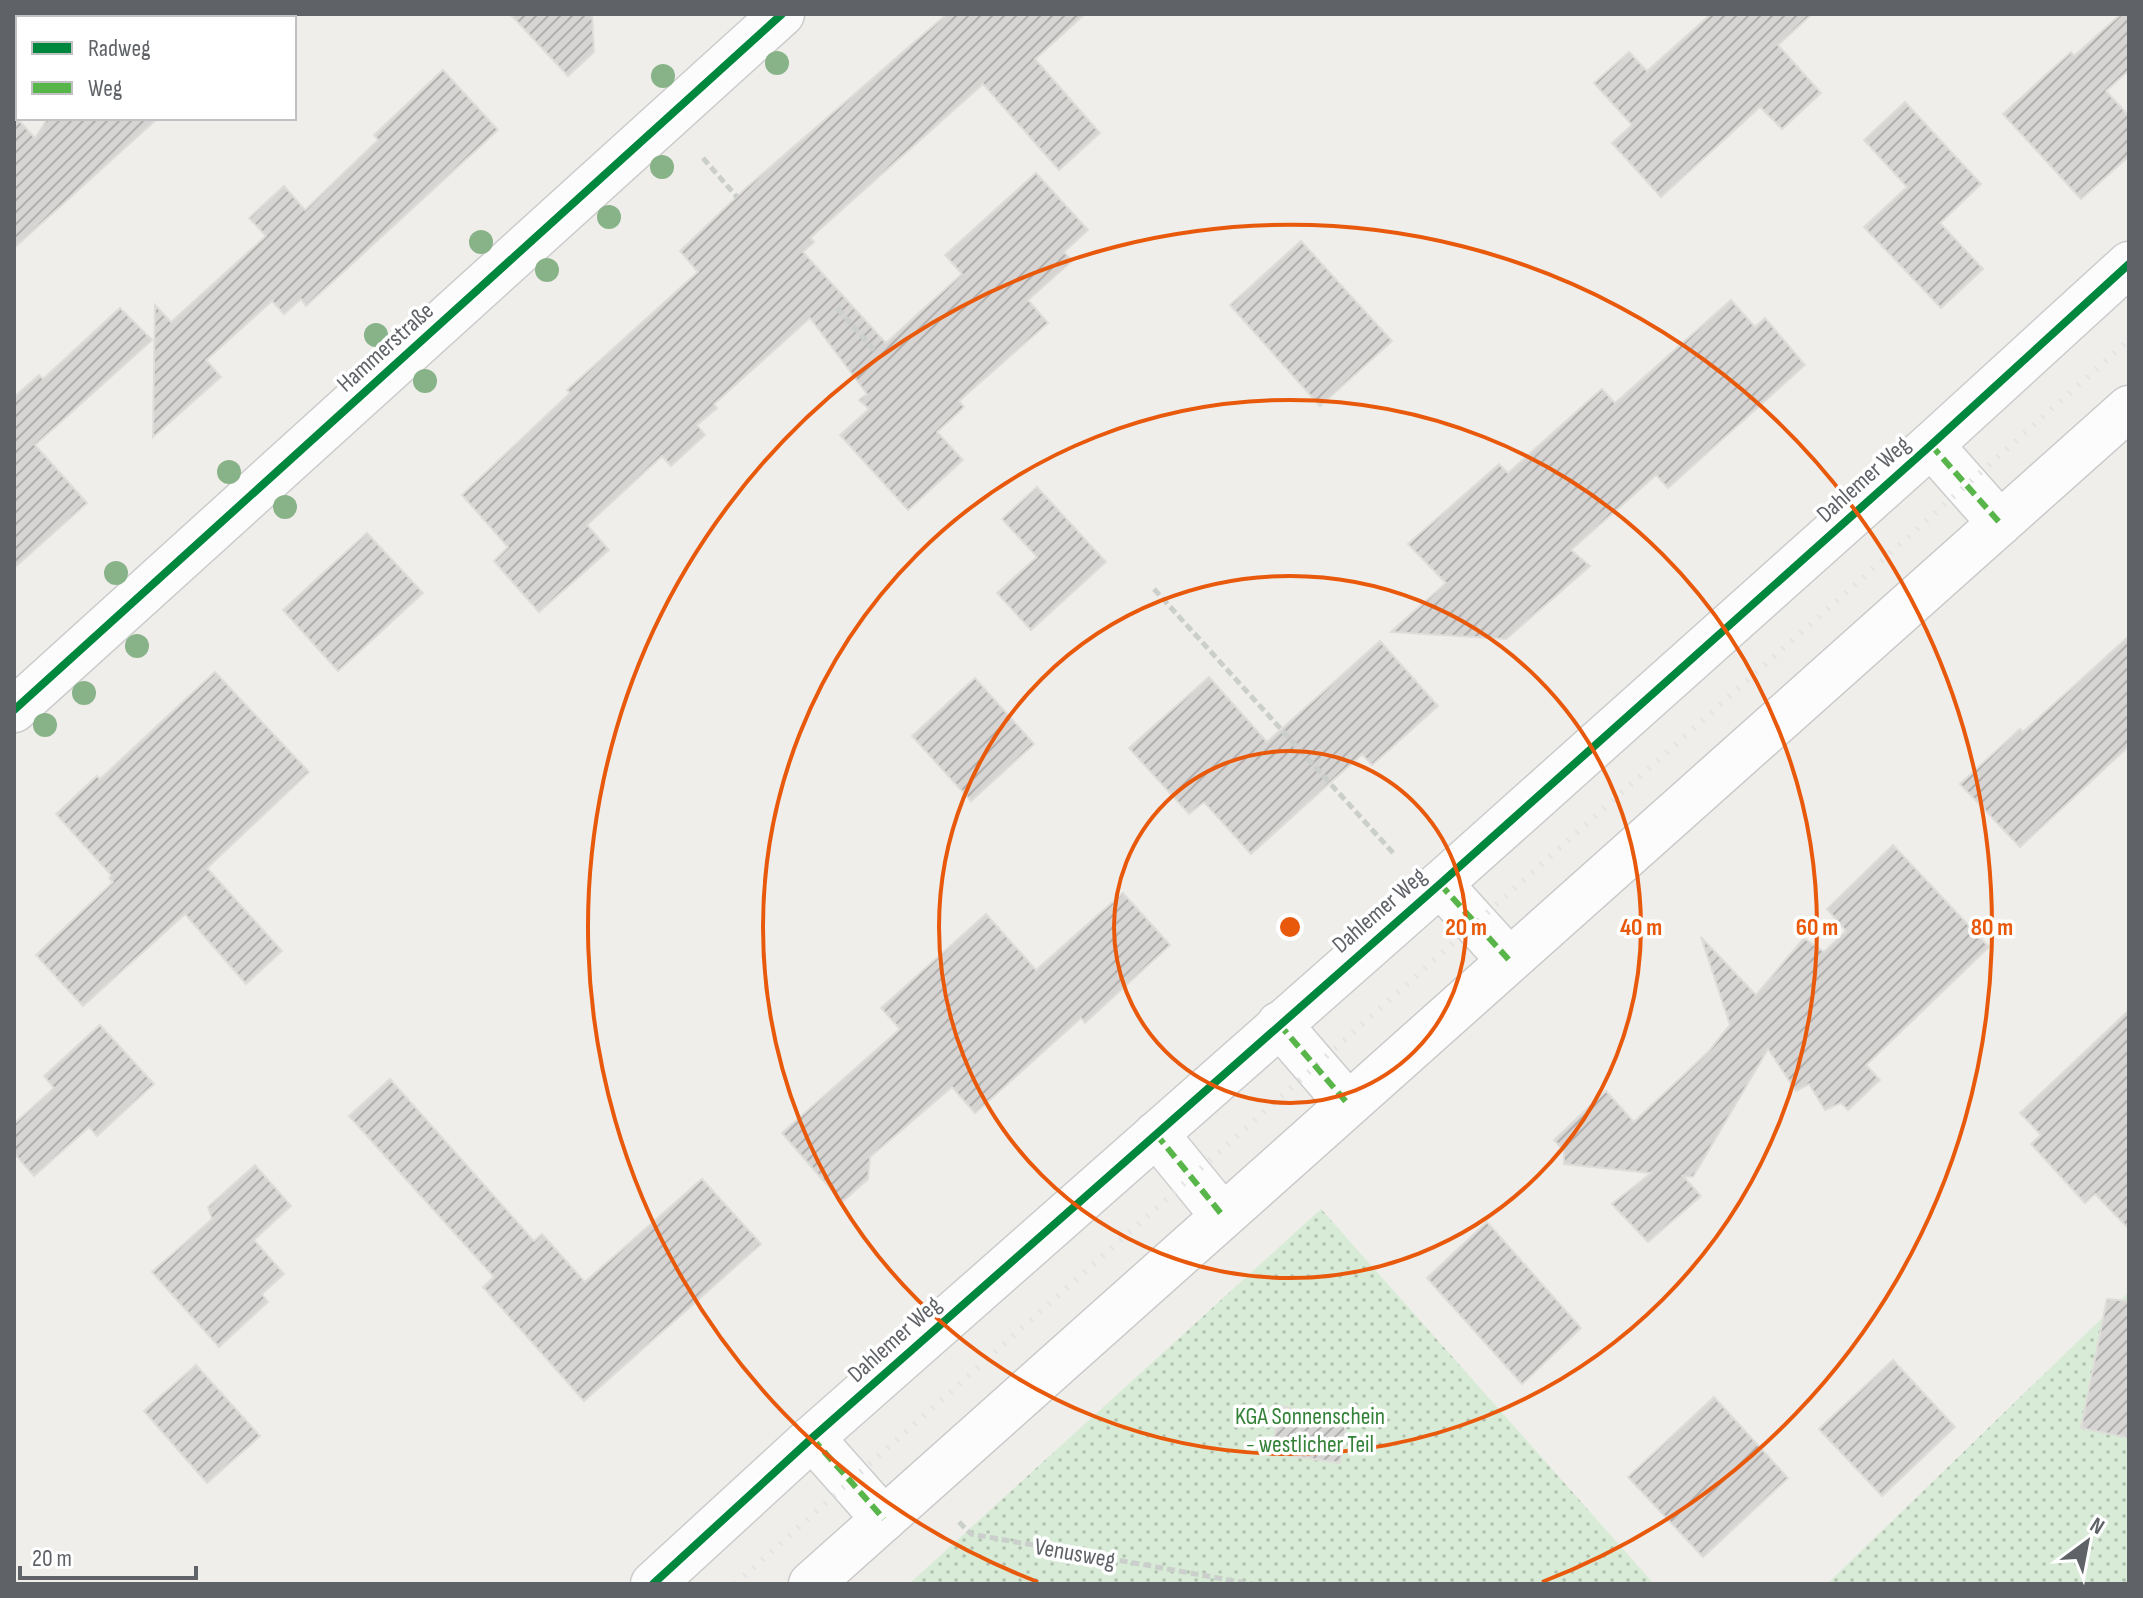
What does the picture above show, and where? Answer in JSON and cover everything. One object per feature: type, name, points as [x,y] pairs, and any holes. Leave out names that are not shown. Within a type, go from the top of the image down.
[{"type":"street","name":"Hammerstraße","points":[[14,710],[782,14]]},
{"type":"street","name":"Dahlemer Weg","points":[[653,1584],[812,1438],[1931,445],[2129,264]]},
{"type":"street","points":[[811,1584],[2129,408]]},
{"type":"street","name":"Dahlemer Weg","points":[[1931,445],[2000,523]]},
{"type":"street","name":"Dahlemer Weg","points":[[1434,888],[1509,960]]},
{"type":"street","points":[[1279,1024],[1348,1104]]},
{"type":"street","points":[[1156,1134],[1223,1216]]},
{"type":"street","points":[[812,1438],[884,1519]]},
{"type":"path","points":[[697,151],[737,197]]},
{"type":"path","points":[[837,308],[874,350]]},
{"type":"path","points":[[1154,589],[1434,888]]},
{"type":"green space","name":"KGA Sonnenschein - westlicher Teil","points":[[1321,1209],[1654,1584],[909,1584]]},
{"type":"green space","points":[[2129,1292],[2129,1584],[1827,1584]]},
{"type":"building","points":[[510,14],[592,14],[594,52],[568,76]]},
{"type":"building","points":[[947,14],[1085,14],[1035,59],[1100,133],[1059,170],[983,84],[810,238],[814,242],[803,252],[886,343],[962,274],[945,255],[1036,173],[1088,230],[1064,252],[1072,261],[1028,300],[1048,323],[959,401],[964,407],[937,432],[963,460],[908,510],[840,435],[869,409],[859,400],[867,394],[810,318],[714,404],[717,408],[697,425],[705,435],[671,466],[662,456],[587,525],[609,550],[539,612],[494,561],[508,547],[462,495],[570,393],[567,390],[698,272],[680,251],[746,188]]},
{"type":"building","points":[[1711,14],[1812,14],[1778,45],[1821,93],[1782,129],[1760,107],[1661,197],[1612,143],[1632,125],[1594,83],[1629,52],[1647,71]]},
{"type":"building","points":[[2121,14],[2129,14],[2129,70],[2106,91],[2129,116],[2129,156],[2081,199],[2003,114],[2071,52],[2074,56]]},
{"type":"building","points":[[443,70],[498,130],[306,306],[301,299],[284,314],[272,301],[206,360],[221,377],[153,437],[155,305],[171,322],[266,236],[249,218],[284,186],[305,210],[378,140],[374,135]]},
{"type":"building","points":[[1905,102],[1981,184],[1940,223],[1983,269],[1941,308],[1864,227],[1907,187],[1864,140]]},
{"type":"building","points":[[14,115],[35,138],[47,120],[156,120],[14,248]]},
{"type":"building","points":[[1301,241],[1392,341],[1320,406],[1230,305]]},
{"type":"building","points":[[1731,300],[1755,327],[1765,318],[1805,365],[1668,488],[1656,475],[1571,550],[1590,566],[1506,639],[1391,632],[1446,583],[1408,544],[1499,464],[1508,473],[1602,389],[1615,403]]},
{"type":"building","points":[[120,308],[152,340],[35,445],[87,503],[14,568],[14,397],[39,375],[43,379]]},
{"type":"building","points":[[1037,487],[1106,562],[1031,630],[997,593],[1037,557],[1002,519]]},
{"type":"building","points":[[367,533],[423,593],[338,671],[283,610]]},
{"type":"building","points":[[2129,636],[2129,746],[2020,847],[1960,784]]},
{"type":"building","points":[[1380,641],[1438,706],[1372,765],[1362,754],[1251,854],[1204,802],[1189,814],[1129,748],[1209,677],[1267,742]]},
{"type":"building","points":[[215,672],[309,772],[207,868],[282,951],[246,984],[185,914],[83,1006],[36,955],[113,882],[109,878],[112,876],[56,814],[97,776],[100,779]]},
{"type":"building","points":[[975,678],[1034,744],[971,801],[912,736]]},
{"type":"building","points":[[1893,845],[1989,947],[1866,1065],[1880,1080],[1848,1110],[1841,1103],[1825,1110],[1809,1084],[1796,1091],[1768,1049],[1693,1177],[1683,1176],[1701,1196],[1648,1242],[1612,1204],[1651,1173],[1564,1164],[1564,1151],[1554,1140],[1606,1091],[1634,1122],[1709,1051],[1730,1025],[1701,937],[1756,995],[1804,938],[1824,952],[1846,931],[1827,909]]},
{"type":"building","points":[[1123,893],[1170,945],[1085,1023],[1081,1018],[975,1113],[952,1087],[870,1157],[868,1179],[842,1202],[782,1133],[900,1029],[881,1008],[986,914],[1036,970]]},
{"type":"building","points":[[2129,1010],[2129,1229],[2095,1194],[2085,1203],[2031,1144],[2041,1135],[2020,1113]]},
{"type":"building","points":[[100,1025],[154,1084],[97,1136],[89,1127],[34,1176],[14,1153],[14,1124],[54,1088],[44,1076]]},
{"type":"building","points":[[390,1079],[534,1241],[542,1234],[585,1282],[702,1179],[761,1244],[584,1401],[483,1287],[494,1277],[349,1116]]},
{"type":"building","points":[[255,1165],[291,1206],[254,1240],[284,1274],[262,1294],[268,1302],[219,1347],[152,1272],[212,1219],[208,1207]]},
{"type":"building","points":[[1487,1222],[1581,1328],[1522,1384],[1427,1278]]},
{"type":"building","points":[[2107,1299],[2129,1301],[2129,1438],[2081,1428]]},
{"type":"building","points":[[1893,1360],[1955,1427],[1882,1496],[1819,1429]]},
{"type":"building","points":[[196,1365],[260,1436],[207,1483],[144,1411]]},
{"type":"building","points":[[1714,1397],[1788,1478],[1703,1557],[1628,1477]]},
{"type":"building","points":[[1279,1406],[1345,1419],[1340,1463],[1272,1453]]},
{"type":"railway","points":[[735,1584],[2129,340]]},
{"type":"marked path","points":[[1931,445],[2000,523]]},
{"type":"marked path","points":[[1440,884],[1509,960]]},
{"type":"marked path","points":[[1279,1024],[1348,1104]]},
{"type":"marked path","points":[[1156,1134],[1223,1216]]},
{"type":"marked path","points":[[812,1438],[884,1519]]},
{"type":"cycle path","points":[[14,710],[782,14]]},
{"type":"cycle path","points":[[653,1584],[812,1438],[1440,884],[1931,445],[2129,264]]}]
